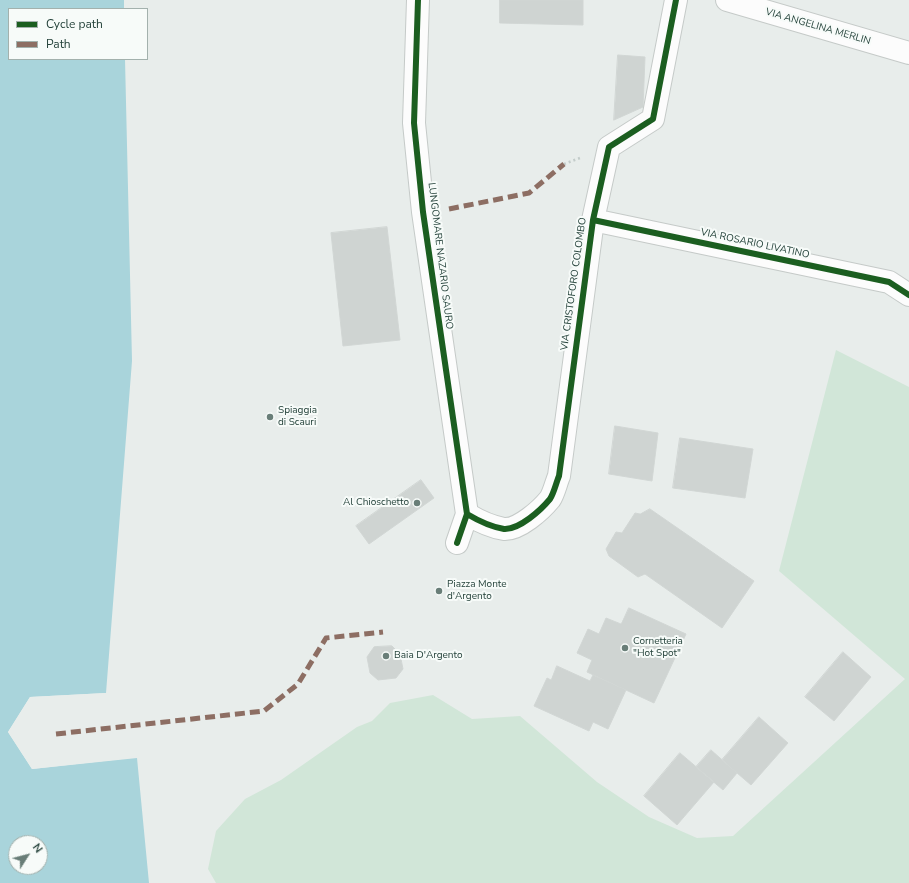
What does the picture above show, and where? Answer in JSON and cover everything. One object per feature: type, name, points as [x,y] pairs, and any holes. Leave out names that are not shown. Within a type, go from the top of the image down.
[{"type":"street","name":"LUNGOMARE NAZARIO SAURO","points":[[418,0],[414,123],[423,212],[467,514]]},
{"type":"street","name":"VIA CRISTOFORO COLOMBO","points":[[467,514],[476,519],[505,529],[524,523],[551,498],[559,476],[593,220],[609,147],[652,119],[676,0]]},
{"type":"street","name":"VIA ANGELINA MERLIN","points":[[727,0],[909,53]]},
{"type":"street","name":"VIA ROSARIO LIVATINO","points":[[593,220],[889,282],[909,296]]},
{"type":"street","points":[[457,543],[467,514]]},
{"type":"green space","points":[[836,350],[909,387],[909,883],[216,883],[208,869],[216,831],[245,799],[281,780],[357,727],[372,721],[390,703],[433,695],[472,719],[520,716],[597,782],[649,817],[697,838],[733,836],[905,679],[779,571]]},
{"type":"water","points":[[0,0],[124,0],[124,8],[8,8],[8,60],[125,60],[132,361],[106,693],[30,697],[8,732],[32,769],[137,758],[149,883],[0,883]]},
{"type":"pier","points":[[108,694],[31,699],[11,732],[33,767],[139,757],[32,769],[8,732],[30,697]]},
{"type":"building","points":[[500,0],[583,0],[583,25],[500,23]]},
{"type":"building","points":[[618,55],[645,57],[643,107],[614,120]]},
{"type":"building","points":[[387,227],[400,340],[343,346],[331,233]]},
{"type":"building","points":[[615,426],[658,433],[652,481],[609,474]]},
{"type":"building","points":[[680,438],[753,449],[745,498],[673,488]]},
{"type":"building","points":[[421,480],[434,498],[369,544],[356,526]]},
{"type":"building","points":[[650,509],[754,581],[722,628],[645,574],[638,577],[609,556],[606,549],[616,532],[622,533],[635,513],[640,514]]},
{"type":"building","points":[[629,608],[686,634],[654,703],[587,672],[592,660],[577,653],[588,629],[599,634],[606,618],[621,624]]},
{"type":"building","points":[[392,646],[400,654],[403,669],[396,678],[378,680],[370,673],[367,657],[374,647]]},
{"type":"building","points":[[843,652],[871,677],[834,721],[805,697]]},
{"type":"building","points":[[557,666],[590,681],[593,675],[626,690],[608,729],[593,722],[589,731],[534,706],[547,678],[551,680]]},
{"type":"building","points":[[759,717],[788,743],[751,785],[722,760]]},
{"type":"building","points":[[711,750],[737,773],[723,790],[696,767]]},
{"type":"building","points":[[680,753],[714,782],[677,825],[644,796]]},
{"type":"marked path","points":[[449,209],[529,193],[564,164]]},
{"type":"marked path","points":[[56,734],[264,711],[298,684],[326,638],[383,632]]},
{"type":"cycle path","points":[[418,0],[414,123],[423,212],[467,514],[457,543]]},
{"type":"cycle path","points":[[467,514],[495,527],[504,529],[510,528],[523,523],[535,514],[553,494],[559,476],[593,220],[609,147],[653,119],[676,0]]},
{"type":"cycle path","points":[[593,220],[889,282],[909,295]]},
{"type":"place","name":"Spiaggia di Scauri","points":[[270,417]]},
{"type":"place","name":"Al Chioschetto","points":[[417,503]]},
{"type":"place","name":"Piazza Monte d'Argento","points":[[439,591]]},
{"type":"place","name":"Cornetteria \"Hot Spot\"","points":[[625,648]]},
{"type":"place","name":"Baia D'Argento","points":[[386,656]]}]
